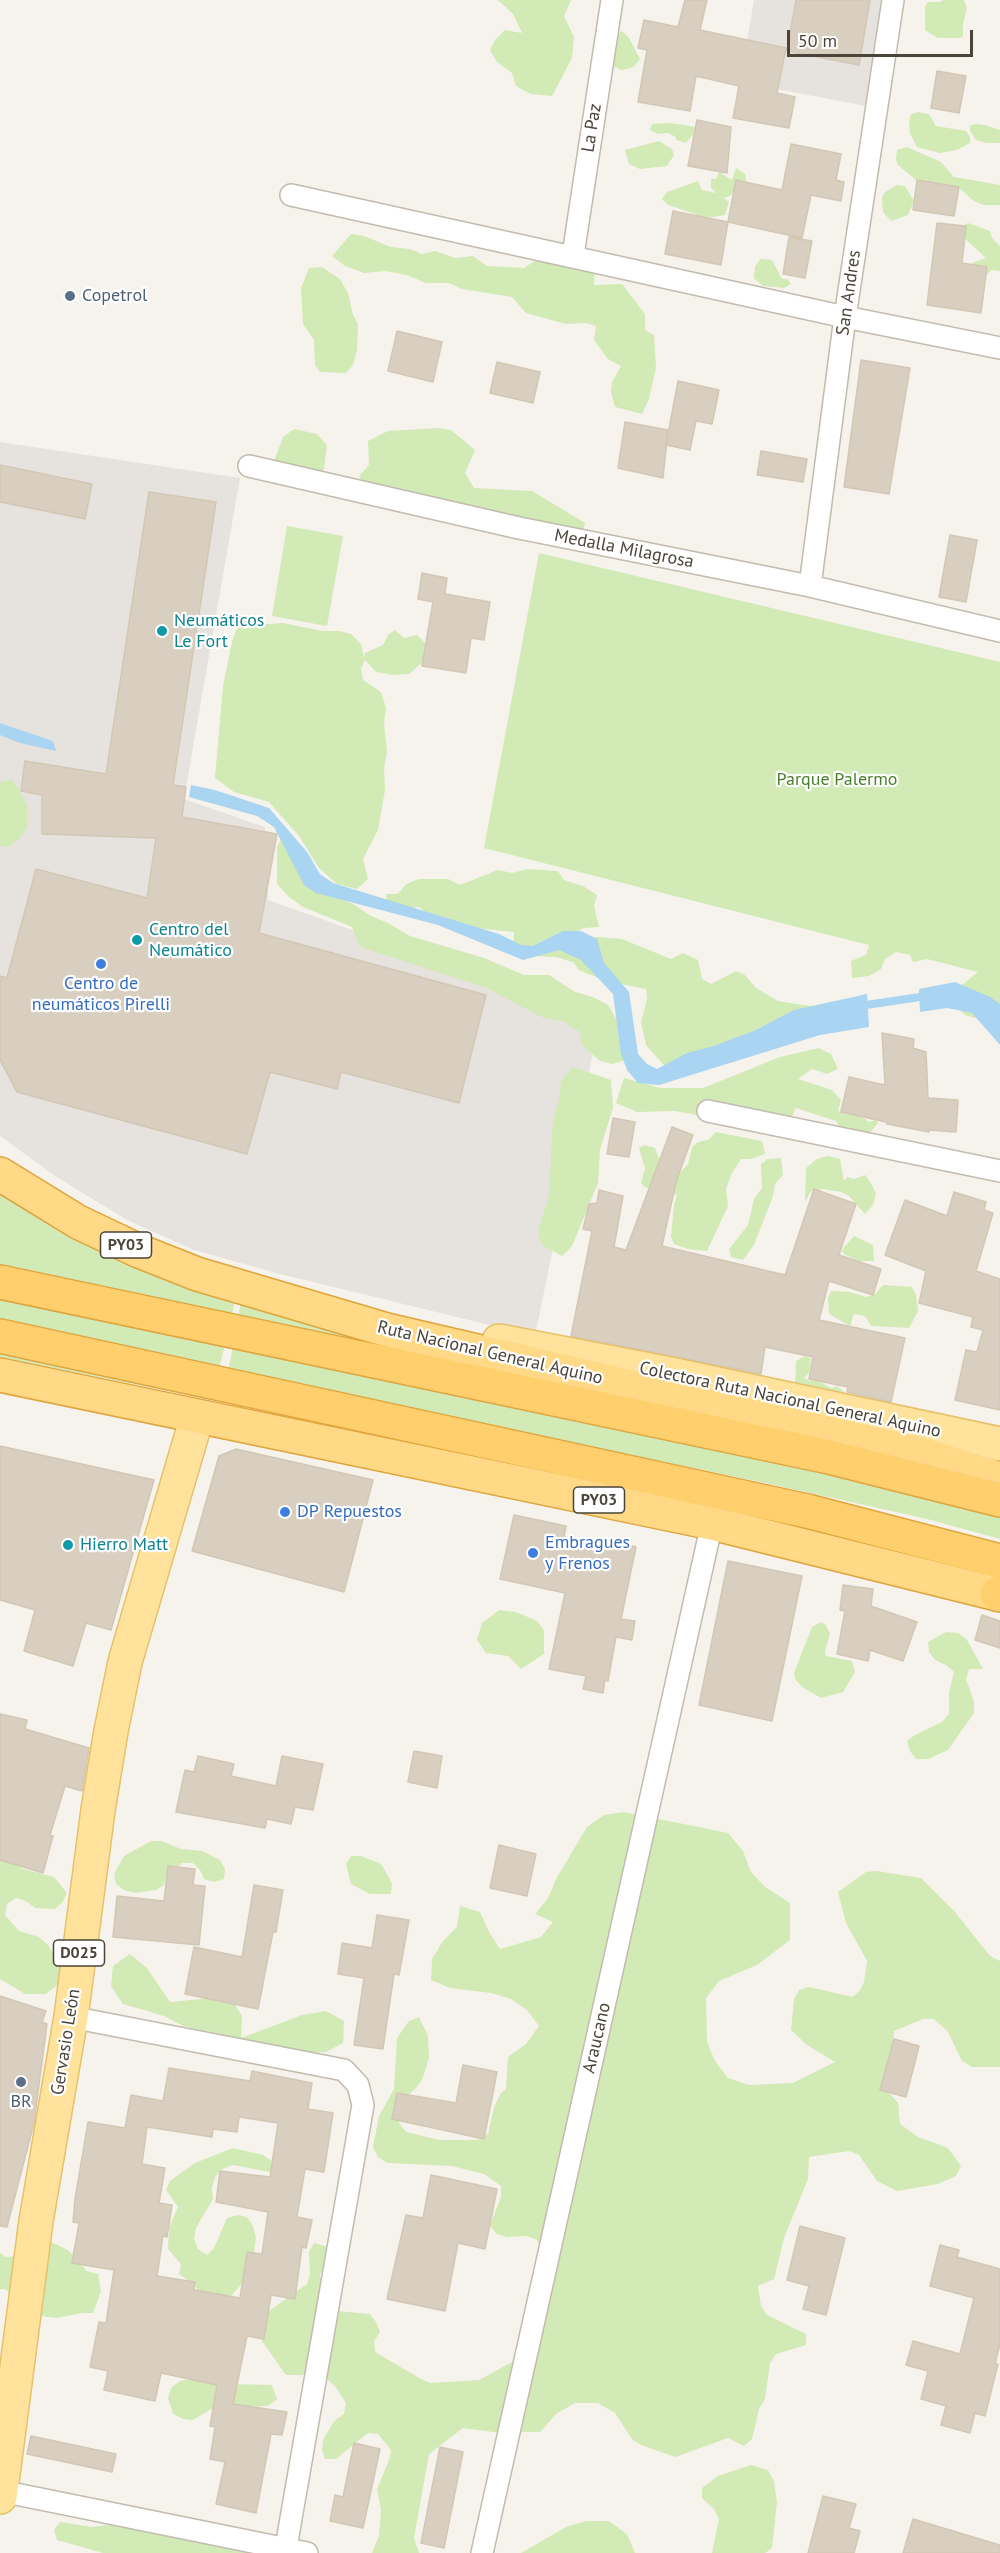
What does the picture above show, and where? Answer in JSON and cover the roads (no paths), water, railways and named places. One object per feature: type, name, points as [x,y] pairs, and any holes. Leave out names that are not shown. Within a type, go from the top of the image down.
[{"type":"highway","name":"Ruta Nacional General Aquino","points":[[0,1174],[78,1222],[139,1251],[197,1274],[387,1330],[927,1456],[1000,1479]]},
{"type":"highway","name":"Ruta Nacional General Aquino","points":[[0,1282],[829,1457],[1000,1500]]},
{"type":"highway","name":"PY03","points":[[0,1336],[807,1511],[1000,1561]]},
{"type":"highway","name":"PY03","points":[[0,1375],[712,1523],[999,1595]]},
{"type":"main road","name":"Colectora Ruta Nacional General Aquino","points":[[263,1293],[675,1375],[1000,1444]]},
{"type":"main road","name":"Gervasio León","points":[[0,2498],[36,2221],[71,2017],[98,1810],[123,1673],[158,1544],[197,1417]]},
{"type":"street","name":"La Paz","points":[[573,255],[612,0]]},
{"type":"street","name":"San Andres","points":[[810,586],[844,317],[893,0]]},
{"type":"street","points":[[291,195],[573,255],[844,317],[1000,348]]},
{"type":"street","name":"Medalla Milagrosa","points":[[249,466],[519,528],[810,586],[1000,631]]},
{"type":"street","points":[[708,1111],[1000,1171]]},
{"type":"street","name":"Araucano","points":[[482,2553],[712,1523]]},
{"type":"street","points":[[71,2017],[344,2070],[358,2085],[363,2105],[285,2550]]},
{"type":"street","points":[[1,2491],[307,2553]]},
{"type":"water","points":[[0,723],[53,741],[56,751],[20,743],[0,735]]},
{"type":"water","points":[[191,785],[215,790],[269,808],[307,852],[320,874],[333,883],[499,934],[521,945],[533,946],[563,931],[581,931],[597,939],[604,963],[629,992],[638,1054],[647,1064],[657,1069],[687,1053],[714,1046],[756,1030],[794,1010],[867,994],[869,1027],[820,1035],[659,1085],[638,1083],[627,1070],[621,1054],[613,994],[581,960],[559,950],[523,960],[438,925],[316,893],[304,885],[274,827],[257,816],[189,797]]},
{"type":"water","points":[[955,982],[990,997],[1000,1004],[1000,1045],[972,1013],[947,1008],[920,1012],[919,989]]},
{"type":"waterway","points":[[859,1006],[927,996]]},
{"type":"place","name":"Copetrol","points":[[70,296]]},
{"type":"place","name":"Neumáticos Le Fort","points":[[162,631]]},
{"type":"place","name":"Centro del Neumático","points":[[137,940]]},
{"type":"place","name":"Centro de neumáticos Pirelli","points":[[101,964]]},
{"type":"place","name":"DP Repuestos","points":[[285,1512]]},
{"type":"place","name":"Hierro Matt","points":[[68,1545]]},
{"type":"place","name":"Embragues y Frenos","points":[[533,1553]]},
{"type":"place","name":"BR","points":[[21,2082]]},
{"type":"park label","name":"Parque Palermo","points":[[837,780]]}]
